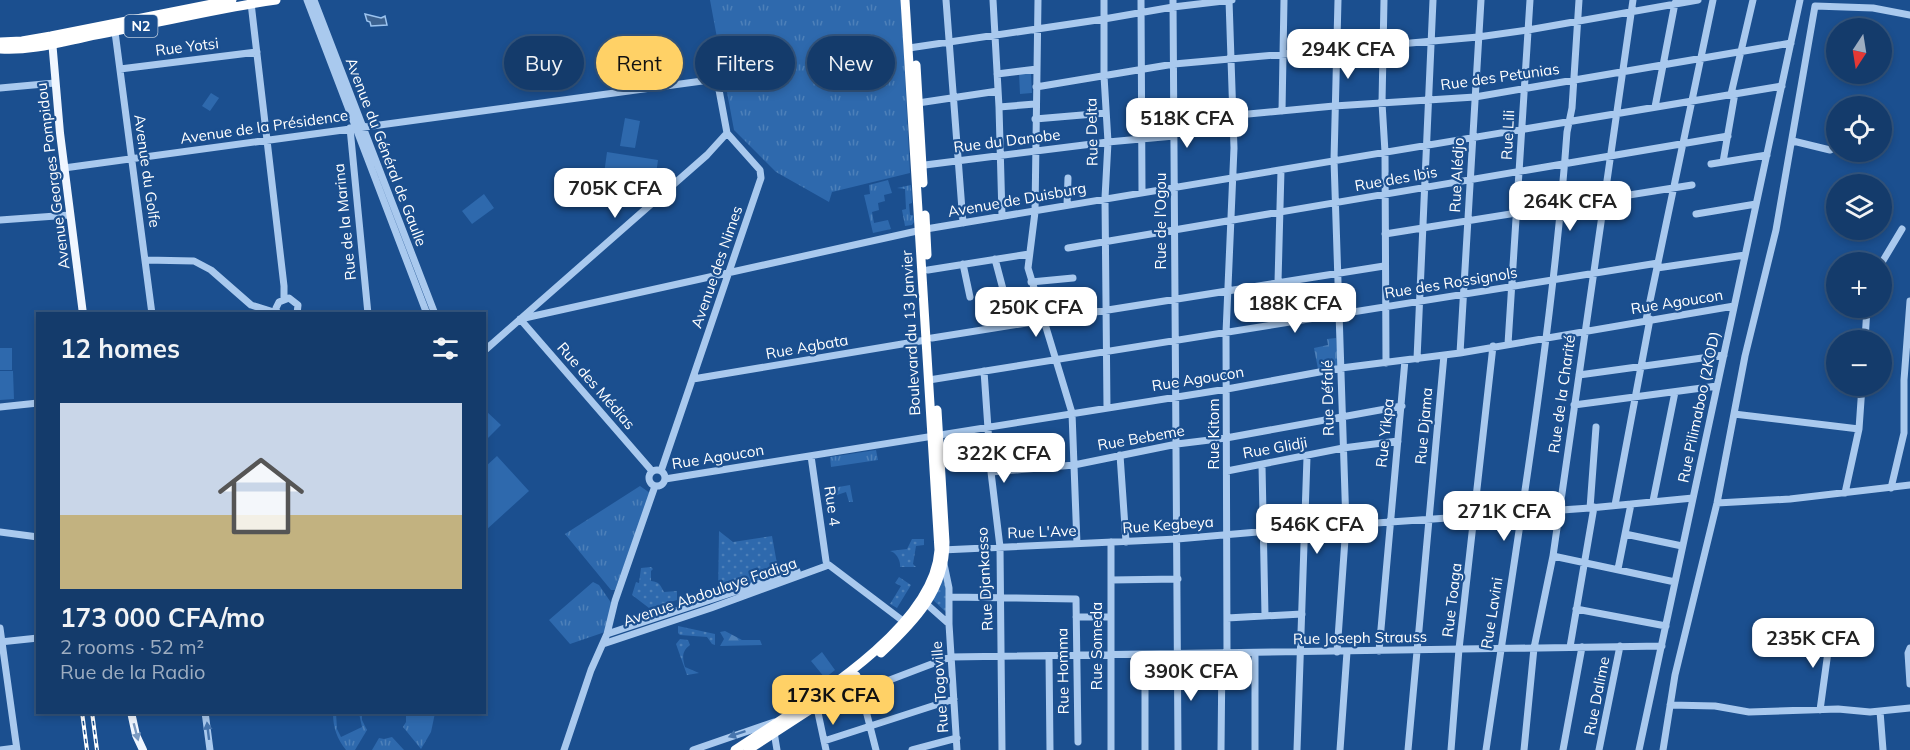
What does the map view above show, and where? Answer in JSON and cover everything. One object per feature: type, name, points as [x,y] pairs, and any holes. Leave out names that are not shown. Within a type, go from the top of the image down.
[{"type":"highway","name":"N2","points":[[52,40],[232,0]]},
{"type":"highway","name":"N2","points":[[1,48],[115,32],[251,3],[276,0]]},
{"type":"highway","name":"Boulevard du 13 Janvier","points":[[905,0],[918,103],[918,166]]},
{"type":"highway","name":"Boulevard du 13 Janvier","points":[[735,750],[861,664],[923,601],[938,582],[944,564],[918,166],[912,0]]},
{"type":"highway","name":"Boulevard du 13 Janvier","points":[[922,230],[928,270],[929,339]]},
{"type":"highway","name":"Boulevard du 13 Janvier","points":[[748,750],[812,709],[864,669],[908,626],[933,579],[942,550]]},
{"type":"main road","name":"Avenue Georges Pompidou","points":[[52,40],[64,168],[82,312]]},
{"type":"main road","points":[[131,714],[142,750]]},
{"type":"street","name":"Avenue du Général de Gaulle","points":[[307,0],[407,252],[426,312]]},
{"type":"street","name":"Avenue du Général de Gaulle","points":[[314,0],[356,127]]},
{"type":"street","points":[[945,0],[963,223]]},
{"type":"street","points":[[993,0],[1002,216]]},
{"type":"street","points":[[1038,0],[1035,212],[1028,268],[1072,413],[1077,544]]},
{"type":"street","name":"Rue Delta","points":[[1104,0],[1104,76],[1108,142],[1105,198],[1107,408]]},
{"type":"street","points":[[1142,0],[1142,192]]},
{"type":"street","points":[[912,48],[1142,13],[1173,3],[1230,0]]},
{"type":"street","name":"Rue Kitom","points":[[1221,750],[1227,618],[1226,333],[1233,177],[1230,0]]},
{"type":"street","points":[[1282,111],[1284,0]]},
{"type":"street","name":"Rue Défalé","points":[[1337,652],[1346,525],[1334,160],[1338,0]]},
{"type":"street","points":[[1384,0],[1382,103],[1386,363]]},
{"type":"street","points":[[1417,359],[1433,0]]},
{"type":"street","name":"Rue Alédjo","points":[[1460,352],[1481,0]]},
{"type":"street","name":"Rue Lili","points":[[1508,344],[1530,0]]},
{"type":"street","name":"Rue Lavini","points":[[1486,750],[1546,338],[1574,80],[1579,0]]},
{"type":"street","name":"Rue de la Charité","points":[[1524,750],[1534,648],[1553,556],[1634,0]]},
{"type":"street","points":[[1036,87],[1174,64],[1478,37],[1528,30],[1675,2],[1698,0]]},
{"type":"street","points":[[1615,505],[1657,266],[1713,0]]},
{"type":"street","points":[[1723,162],[1733,94],[1753,0]]},
{"type":"street","name":"Rue Pilimaboo (2KOD)","points":[[1639,750],[1800,0]]},
{"type":"street","points":[[1655,107],[1675,2]]},
{"type":"street","points":[[251,3],[286,298]]},
{"type":"street","name":"Rue de l'Ogou","points":[[1173,3],[1175,298]]},
{"type":"street","points":[[1663,750],[1675,675],[1717,503],[1745,356],[1776,230],[1815,6],[1872,8],[1910,15]]},
{"type":"street","name":"Avenue du Golfe","points":[[115,32],[152,312]]},
{"type":"street","name":"Rue des Petunias","points":[[1175,121],[1334,106],[1475,97],[1791,43]]},
{"type":"street","name":"Rue Yotsi","points":[[120,69],[257,52]]},
{"type":"street","points":[[997,74],[1037,69]]},
{"type":"street","name":"Avenue de la Présidence","points":[[64,168],[717,79],[727,133]]},
{"type":"street","points":[[0,88],[55,83]]},
{"type":"street","name":"Avenue de Duisburg","points":[[520,319],[922,230],[1782,86]]},
{"type":"street","points":[[918,103],[998,91]]},
{"type":"street","points":[[999,107],[1035,104]]},
{"type":"street","points":[[1035,119],[1106,113]]},
{"type":"street","name":"Rue de la Marina","points":[[356,127],[368,312]]},
{"type":"street","points":[[486,349],[707,155],[727,133]]},
{"type":"street","name":"Avenue des Nimes","points":[[661,471],[762,176],[760,170],[727,133]]},
{"type":"street","name":"Rue du Danobe","points":[[918,166],[1174,136]]},
{"type":"street","name":"Rue des Ibis","points":[[1068,248],[1728,136]]},
{"type":"street","points":[[1793,141],[1826,149]]},
{"type":"street","points":[[1711,164],[1767,155]]},
{"type":"street","points":[[1278,282],[1281,170]]},
{"type":"street","points":[[1067,205],[1068,178]]},
{"type":"street","points":[[1385,234],[1692,185]]},
{"type":"street","points":[[1696,214],[1756,204]]},
{"type":"street","points":[[0,220],[70,215]]},
{"type":"street","points":[[1888,252],[1902,229]]},
{"type":"street","points":[[928,270],[1029,255]]},
{"type":"street","name":"Rue des Rossignols","points":[[932,379],[1105,353],[1385,306],[1463,296],[1593,273],[1745,255]]},
{"type":"street","points":[[146,260],[186,259],[202,264],[251,305],[261,309],[277,311],[279,302],[286,298]]},
{"type":"street","points":[[995,259],[1004,292]]},
{"type":"street","name":"Avenue du Général de Gaulle","points":[[411,263],[434,312]]},
{"type":"street","points":[[963,264],[970,297]]},
{"type":"street","points":[[1229,290],[1384,266]]},
{"type":"street","points":[[1031,282],[1073,278]]},
{"type":"street","name":"Rue Agbata","points":[[693,380],[1229,290]]},
{"type":"street","points":[[286,298],[296,302],[299,312]]},
{"type":"street","points":[[1175,298],[1178,750]]},
{"type":"street","points":[[1891,488],[1904,433],[1904,380],[1910,300]]},
{"type":"street","name":"Rue Agoucon","points":[[665,479],[1227,389],[1341,368],[1444,355],[1734,306]]},
{"type":"street","name":"Rue des Médias","points":[[520,319],[652,471]]},
{"type":"street","name":"Rue Toaga","points":[[1451,750],[1459,650],[1493,346]]},
{"type":"street","name":"Rue Djama","points":[[1408,750],[1444,355]]},
{"type":"street","points":[[1579,375],[1724,355]]},
{"type":"street","name":"Rue Yikpa","points":[[1379,651],[1405,360]]},
{"type":"street","name":"Rue Djankasso","points":[[984,371],[991,472],[1000,547],[1002,750]]},
{"type":"street","points":[[1574,405],[1717,386]]},
{"type":"street","points":[[1653,501],[1675,392]]},
{"type":"street","points":[[1845,493],[1859,429],[1861,396]]},
{"type":"street","points":[[0,407],[36,404]]},
{"type":"street","name":"Rue Bebeme","points":[[991,472],[1074,465],[1177,444],[1226,438],[1402,406]]},
{"type":"street","points":[[1734,414],[1859,429]]},
{"type":"street","points":[[1569,647],[1592,507],[1596,427]]},
{"type":"street","name":"Rue Glidji","points":[[1227,471],[1307,457],[1343,448],[1398,441]]},
{"type":"street","points":[[1120,455],[1126,542]]},
{"type":"street","name":"Rue 4","points":[[811,456],[827,563]]},
{"type":"street","points":[[1297,750],[1307,457]]},
{"type":"street","points":[[1262,465],[1265,615]]},
{"type":"street","points":[[652,471],[661,471],[665,479],[661,485],[655,486],[648,480],[652,471]]},
{"type":"street","points":[[1717,503],[1790,499],[1910,485]]},
{"type":"street","points":[[564,750],[591,670],[607,634],[615,601],[655,486]]},
{"type":"street","name":"Rue Kegbeya","points":[[1111,542],[1177,539],[1693,498]]},
{"type":"street","points":[[1618,569],[1631,504]]},
{"type":"street","points":[[0,532],[36,537]]},
{"type":"street","points":[[1625,534],[1682,546]]},
{"type":"street","name":"Rue L'Ave","points":[[942,550],[1111,542]]},
{"type":"street","name":"Rue Someda","points":[[1111,542],[1111,750]]},
{"type":"street","points":[[1553,556],[1676,582]]},
{"type":"street","points":[[827,563],[903,621]]},
{"type":"street","name":"Avenue Abdoulaye Fadiga","points":[[603,644],[621,634],[827,563]]},
{"type":"street","points":[[944,564],[950,597],[949,624]]},
{"type":"street","points":[[1111,580],[1178,579]]},
{"type":"street","points":[[950,597],[1001,597]]},
{"type":"street","name":"Rue Homma","points":[[1001,597],[1076,599],[1078,742]]},
{"type":"street","name":"Rue Togoville","points":[[923,601],[949,624],[957,750]]},
{"type":"street","points":[[1576,609],[1666,626]]},
{"type":"street","points":[[1227,618],[1302,614]]},
{"type":"street","points":[[1076,617],[1111,617]]},
{"type":"street","points":[[0,628],[17,749],[0,750]]},
{"type":"street","points":[[1820,710],[1831,630]]},
{"type":"street","name":"Avenue Abdoulaye Fadiga","points":[[607,634],[621,634]]},
{"type":"street","points":[[1,642],[36,638]]},
{"type":"street","name":"Rue Dalime","points":[[1599,750],[1620,646]]},
{"type":"street","name":"Rue Joseph Strauss","points":[[693,750],[812,709],[950,657],[1662,646]]},
{"type":"street","points":[[1563,747],[1582,647]]},
{"type":"street","points":[[1910,648],[1908,653],[1910,684]]},
{"type":"street","points":[[1340,750],[1347,652]]},
{"type":"street","points":[[1255,653],[1255,750]]},
{"type":"street","points":[[1145,654],[1145,750]]},
{"type":"street","points":[[1049,656],[1050,750]]},
{"type":"street","points":[[861,691],[876,750]]},
{"type":"street","points":[[824,741],[954,699]]},
{"type":"street","points":[[1670,705],[1715,706],[1749,712],[1838,709],[1880,711],[1910,708]]},
{"type":"street","points":[[812,709],[826,750]]},
{"type":"street","points":[[1880,711],[1883,750]]},
{"type":"street","points":[[205,714],[210,750]]},
{"type":"street","points":[[774,732],[777,750]]},
{"type":"street","points":[[912,750],[957,738]]},
{"type":"green space","points":[[710,0],[901,0],[910,173],[832,192],[829,202],[776,172],[734,130],[727,90],[795,90],[795,36],[717,36]]},
{"type":"green space","points":[[1019,74],[1031,74],[1032,93],[1020,94]]},
{"type":"green space","points":[[211,93],[219,98],[210,111],[202,106]]},
{"type":"green space","points":[[625,118],[640,121],[635,148],[620,146]]},
{"type":"green space","points":[[607,152],[658,160],[654,189],[603,181]]},
{"type":"green space","points":[[888,180],[892,193],[884,195],[885,201],[878,203],[879,210],[872,212],[874,223],[888,220],[891,229],[873,233],[864,195],[870,194],[869,185]]},
{"type":"green space","points":[[911,185],[912,203],[909,204],[910,215],[913,215],[914,222],[912,225],[905,226],[902,210],[906,209],[905,189],[897,188]]},
{"type":"green space","points":[[484,194],[494,208],[472,224],[462,211]]},
{"type":"green space","points":[[1336,338],[1339,366],[1318,369],[1314,348],[1328,345],[1327,339]]},
{"type":"green space","points":[[0,348],[12,348],[12,370],[0,370]]},
{"type":"green space","points":[[0,371],[13,371],[14,399],[0,400]]},
{"type":"green space","points":[[486,411],[501,425],[486,440]]},
{"type":"green space","points":[[876,450],[878,460],[831,467],[830,457]]},
{"type":"green space","points":[[497,456],[529,491],[486,530],[486,466]]},
{"type":"green space","points":[[850,485],[853,502],[849,502],[846,492],[834,496],[833,488]]},
{"type":"green space","points":[[640,486],[650,493],[615,590],[611,590],[565,534]]},
{"type":"green space","points":[[719,531],[733,542],[772,536],[779,575],[718,595]]},
{"type":"green space","points":[[912,539],[924,539],[924,545],[916,546],[913,564],[916,567],[900,567],[898,557],[890,551],[907,549]]},
{"type":"green space","points":[[651,567],[653,569],[651,581],[658,583],[664,592],[677,591],[677,600],[649,608],[632,595],[636,582],[639,583],[641,568]]},
{"type":"green space","points":[[945,574],[948,614],[932,599]]},
{"type":"green space","points":[[899,577],[911,585],[897,608],[890,604],[901,586],[895,583]]},
{"type":"green space","points":[[593,582],[599,585],[612,604],[605,632],[570,644],[549,620]]},
{"type":"green space","points":[[678,626],[715,634],[715,645],[707,637],[680,635]]},
{"type":"green space","points":[[725,631],[742,640],[760,640],[762,645],[720,646],[724,639],[720,632]]},
{"type":"green space","points":[[680,639],[688,640],[690,645],[683,654],[685,667],[699,673],[687,675],[676,644]]},
{"type":"green space","points":[[822,652],[835,670],[825,678],[811,661]]},
{"type":"green space","points":[[333,714],[336,714],[337,729],[341,737],[362,727],[359,714],[362,714],[367,730],[355,750],[346,750],[335,728]]},
{"type":"green space","points":[[435,714],[431,732],[421,749],[403,727],[406,715]]},
{"type":"green space","points":[[392,737],[404,750],[372,750],[379,738]]},
{"type":"water","points":[[365,14],[381,18],[385,16],[387,25],[371,26]]},
{"type":"railway","points":[[82,714],[87,750]]},
{"type":"railway","points":[[92,714],[97,750]]}]
